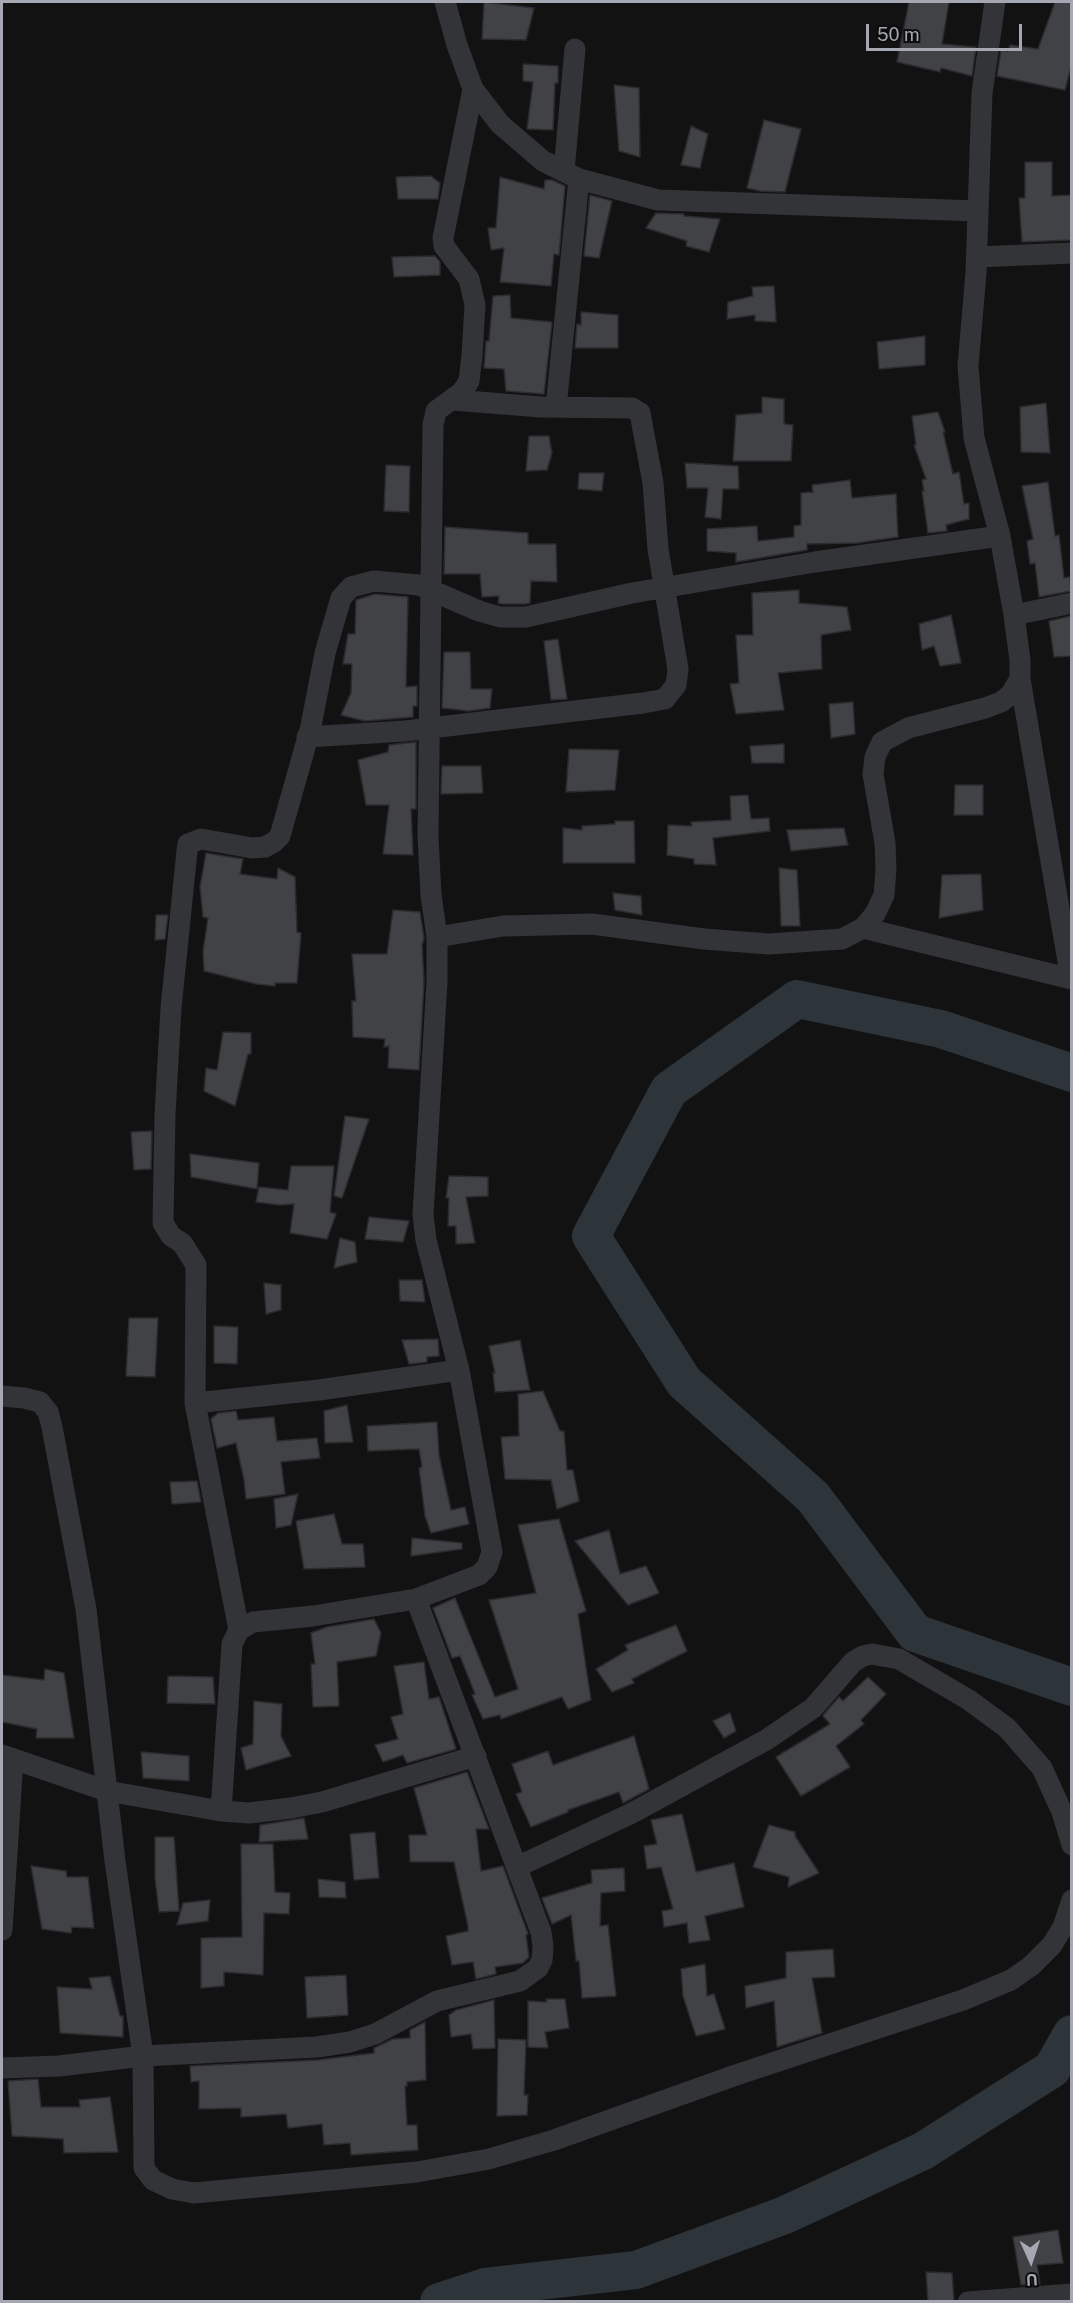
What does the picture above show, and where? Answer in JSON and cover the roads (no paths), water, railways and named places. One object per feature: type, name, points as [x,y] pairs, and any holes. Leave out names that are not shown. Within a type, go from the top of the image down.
[{"type":"street","points":[[445,2],[473,89],[500,124],[543,161],[571,175],[658,200],[978,211]]},
{"type":"street","points":[[863,928],[1071,979],[1066,925],[1020,679],[1014,615],[999,536],[974,438],[969,376],[977,257],[982,93],[995,2]]},
{"type":"street","points":[[556,407],[571,175],[575,49]]},
{"type":"street","points":[[221,1811],[232,1644],[239,1630],[253,1622],[313,1616],[416,1599],[479,1575],[487,1567],[492,1552],[459,1370],[426,1240],[423,1215],[437,982],[437,938],[431,895],[428,837],[433,425],[436,411],[462,392],[469,381],[474,305],[469,279],[444,246],[443,238],[473,89]]},
{"type":"street","points":[[977,257],[1071,254]]},
{"type":"street","points":[[308,737],[431,728],[608,708],[664,699],[676,685],[678,669],[664,589],[653,483],[640,413],[632,408],[556,407],[453,400]]},
{"type":"street","points":[[239,1630],[195,1403],[196,1265],[182,1242],[171,1236],[163,1223],[165,1114],[171,1008],[189,844],[201,839],[252,848],[265,847],[274,842],[285,824],[308,737],[325,653],[341,598],[351,587],[374,581],[419,585],[479,611],[526,617],[575,605],[815,562],[999,536]]},
{"type":"street","points":[[1014,615],[1071,603]]},
{"type":"street","points":[[437,938],[503,926],[592,924],[704,939],[769,944],[842,939],[863,928],[875,914],[884,895],[885,843],[873,774],[875,757],[882,742],[908,728],[1001,702],[1010,695],[1020,679]]},
{"type":"street","points":[[195,1403],[319,1390],[459,1370]]},
{"type":"street","points":[[2,1396],[40,1402],[48,1412],[52,1427],[86,1609],[107,1791],[143,2055],[144,2168],[153,2180],[172,2189],[194,2193],[417,2172],[489,2158],[554,2140],[736,2075],[963,2000],[1011,1980],[1031,1966],[1052,1945],[1064,1927],[1071,1900]]},
{"type":"street","points":[[2,2068],[59,2066],[143,2055],[316,2047],[350,2042],[375,2034],[437,2001],[520,1981],[530,1976],[538,1968],[542,1960],[541,1932],[416,1599]]},
{"type":"street","points":[[517,1867],[632,1813],[766,1740],[813,1708],[853,1662],[872,1654],[899,1659],[969,1700],[1007,1728],[1042,1768],[1062,1812],[1071,1845]]},
{"type":"street","points":[[2,1930],[7,1758],[107,1791],[221,1811],[249,1813],[291,1809],[322,1802],[476,1756]]},
{"type":"street","points":[[968,2301],[1071,2294]]},
{"type":"waterway","points":[[1072,1073],[941,1029],[797,999],[669,1090],[591,1236],[684,1382],[813,1497],[915,1633],[1072,1687]]},
{"type":"waterway","points":[[439,2302],[485,2287],[636,2270],[785,2215],[923,2151],[1052,2069],[1072,2034]]}]
